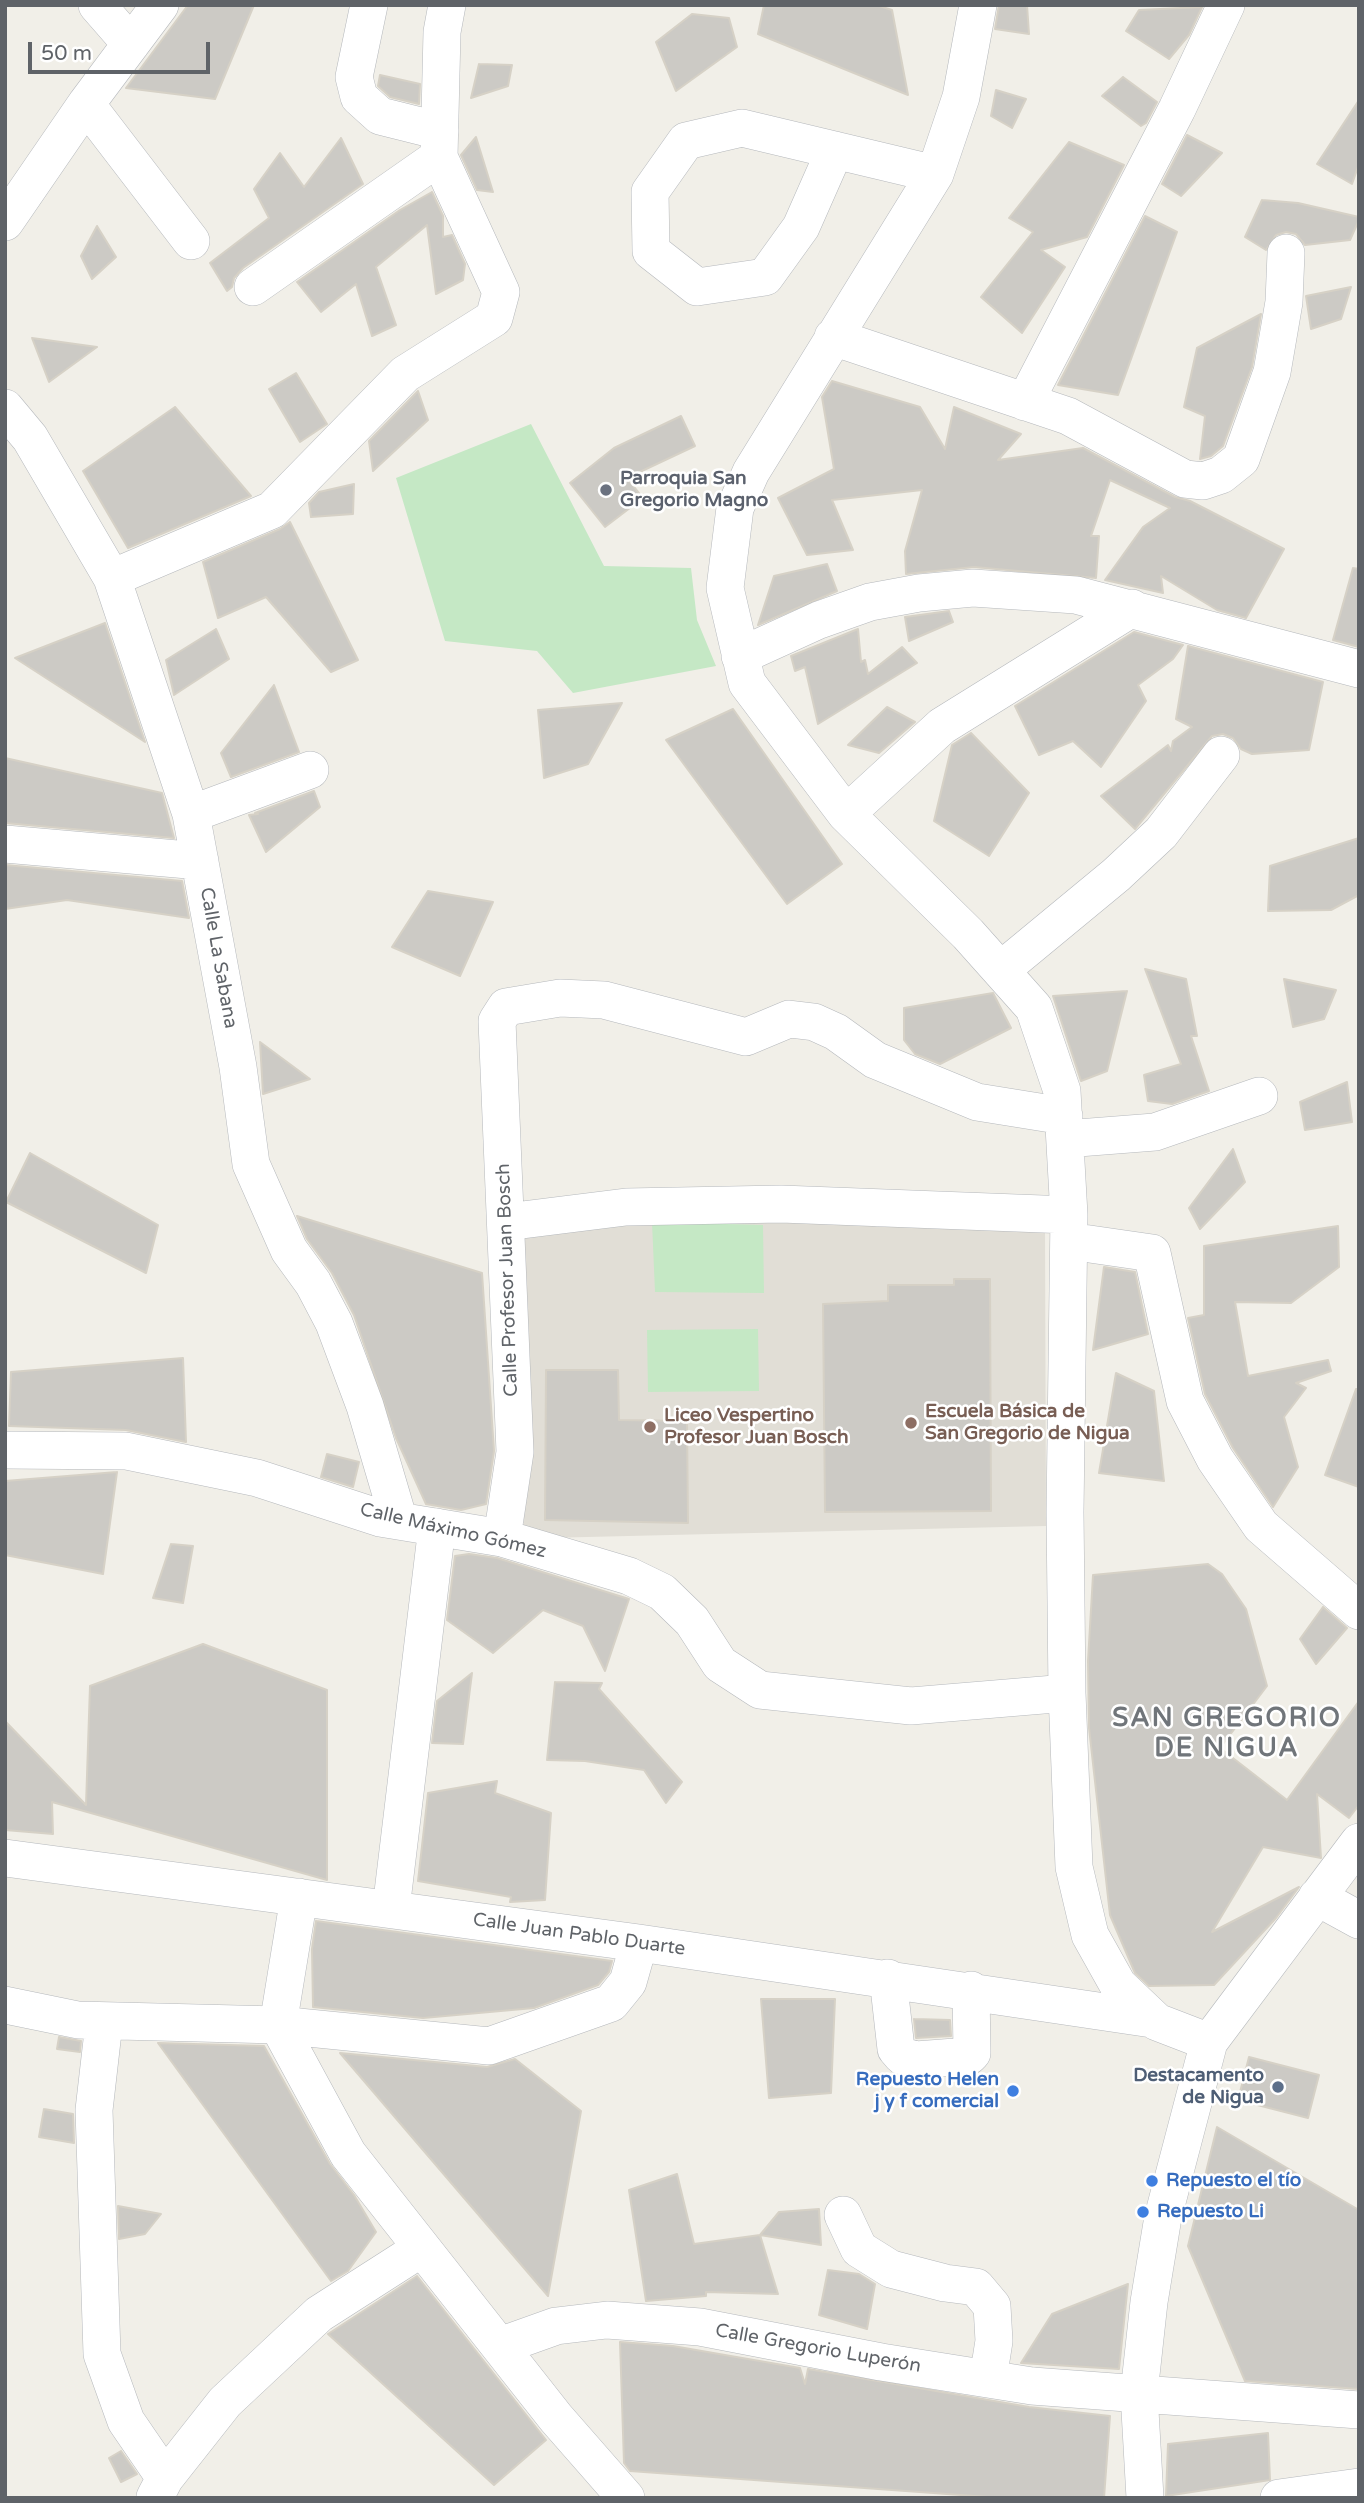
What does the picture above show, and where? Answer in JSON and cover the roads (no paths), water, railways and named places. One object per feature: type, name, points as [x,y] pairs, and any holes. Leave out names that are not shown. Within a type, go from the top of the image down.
[{"type":"street","points":[[97,5],[131,44]]},
{"type":"street","points":[[5,222],[86,104],[160,5]]},
{"type":"street","points":[[369,5],[354,77],[359,97],[380,116],[440,144]]},
{"type":"street","points":[[112,578],[272,510],[405,374],[494,318],[501,292],[440,144],[442,32],[447,5]]},
{"type":"street","points":[[1026,402],[1177,109],[1226,5]]},
{"type":"street","points":[[969,7],[961,97],[935,174],[769,437],[735,508],[725,588],[747,683],[846,814],[1001,970],[1034,1008],[1062,1091],[1069,1228],[1067,1693],[1074,1867],[1090,1935],[1118,1985],[1152,2019],[1209,2042]]},
{"type":"street","points":[[86,104],[191,241]]},
{"type":"street","points":[[835,150],[801,227],[765,277],[696,287],[651,251],[650,192],[686,141],[742,128],[835,150],[935,174]]},
{"type":"street","points":[[253,287],[440,144]]},
{"type":"street","points":[[833,337],[1026,402],[1090,427],[1185,479],[1203,481],[1221,475],[1241,459],[1272,372],[1284,302],[1286,253]]},
{"type":"street","name":"Calle La Sabana","points":[[5,408],[30,438],[112,578],[191,814],[238,1067],[251,1164],[289,1250],[313,1283],[334,1323],[365,1406],[399,1521]]},
{"type":"street","points":[[740,656],[819,620],[870,602],[919,593],[973,588],[1076,594],[1359,669]]},
{"type":"street","points":[[846,814],[942,726],[1132,608]]},
{"type":"street","points":[[1001,970],[1116,875],[1161,833],[1221,755]]},
{"type":"street","points":[[191,814],[310,770]]},
{"type":"street","points":[[5,844],[200,861]]},
{"type":"street","name":"Calle Profesor Juan Bosch","points":[[502,1538],[514,1452],[496,1021],[506,1007],[560,998],[614,1002],[746,1037],[789,1019],[814,1022],[836,1032],[876,1060],[977,1102],[1064,1128]]},
{"type":"street","points":[[1064,1128],[1155,1132],[1259,1096]]},
{"type":"street","points":[[506,1222],[626,1207],[780,1204],[1069,1228],[1149,1252],[1154,1256],[1185,1401],[1215,1459],[1261,1526],[1359,1611]]},
{"type":"street","name":"Calle Máximo Gómez","points":[[5,1450],[126,1451],[257,1478],[399,1521],[502,1538],[629,1576],[662,1592],[692,1621],[720,1664],[760,1689],[911,1706],[1067,1693]]},
{"type":"street","points":[[391,1909],[437,1527]]},
{"type":"street","points":[[1144,2498],[1139,2393],[1163,2217],[1209,2042],[1359,1842]]},
{"type":"street","name":"Calle Juan Pablo Duarte","points":[[5,1858],[639,1942],[1152,2019]]},
{"type":"street","points":[[299,1897],[278,2025],[348,2154],[500,2346],[626,2498]]},
{"type":"street","points":[[1317,1897],[1359,1920]]},
{"type":"street","points":[[5,2006],[104,2022],[278,2025],[489,2046],[611,2003],[628,1982],[639,1942]]},
{"type":"street","points":[[888,1978],[896,2049],[902,2056],[916,2060],[969,2056],[972,2053],[971,1990]]},
{"type":"street","points":[[104,2022],[94,2110],[102,2354],[126,2421],[160,2488],[225,2402],[319,2314],[422,2248]]},
{"type":"street","points":[[843,2215],[859,2249],[891,2269],[945,2283],[976,2287],[992,2306],[994,2341],[988,2379]]},
{"type":"street","name":"Calle Gregorio Luperón","points":[[500,2346],[556,2326],[620,2321],[700,2327],[881,2362],[1032,2386],[1359,2410]]},
{"type":"street","points":[[1279,2498],[1359,2487]]},
{"type":"place","name":"Parroquia San Gregorio Magno","points":[[606,490]]},
{"type":"place","name":"Escuela Básica de San Gregorio de Nigua","points":[[911,1423]]},
{"type":"place","name":"Liceo Vespertino Profesor Juan Bosch","points":[[650,1427]]},
{"type":"place","name":"Destacamento de Nigua","points":[[1278,2087]]},
{"type":"place","name":"Repuesto Helen j y f comercial","points":[[1013,2091]]},
{"type":"place","name":"Repuesto el tío","points":[[1152,2181]]},
{"type":"place","name":"Repuesto Li","points":[[1143,2212]]},
{"type":"district","name":"SAN GREGORIO DE NIGUA","points":[[1227,1734]]}]
